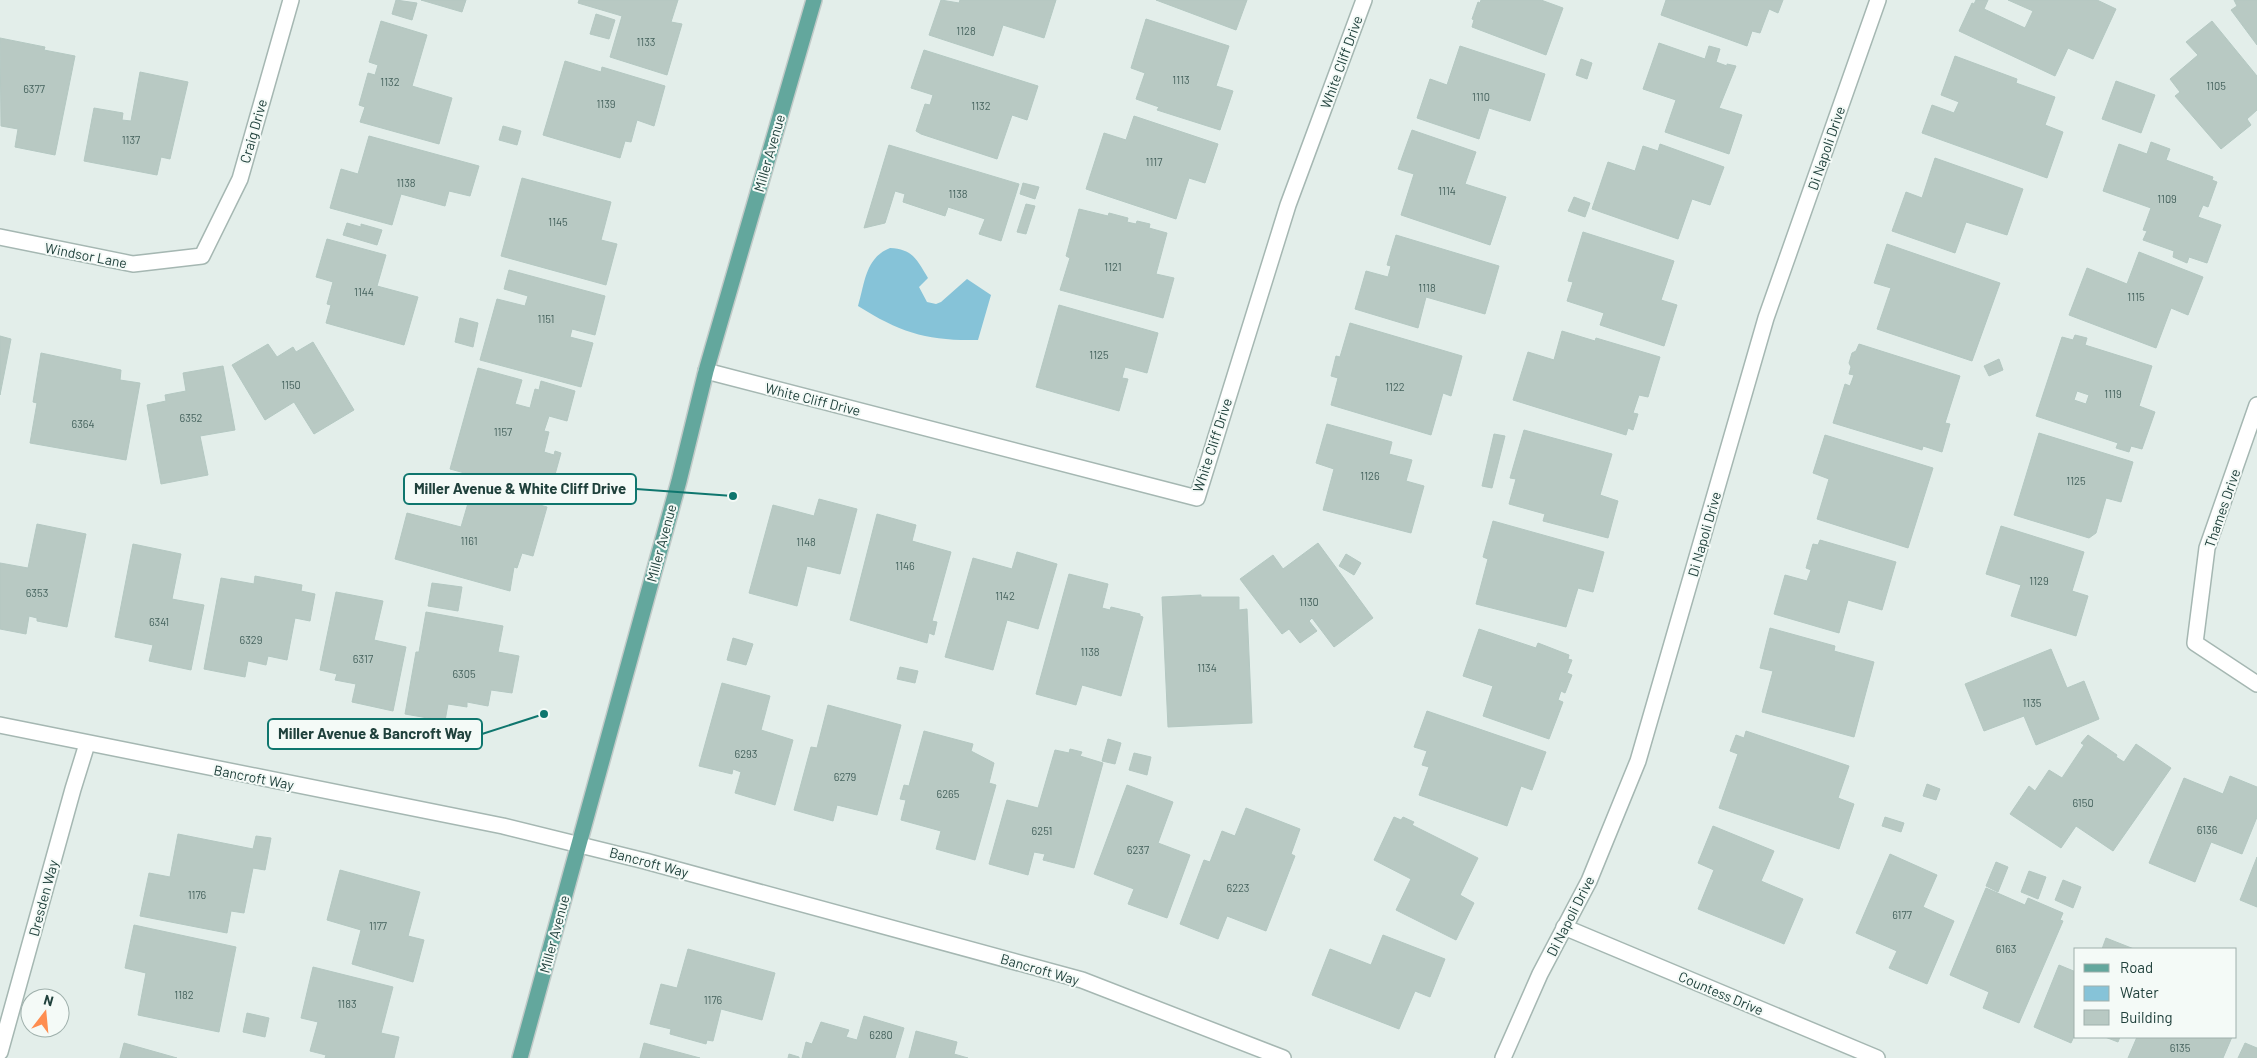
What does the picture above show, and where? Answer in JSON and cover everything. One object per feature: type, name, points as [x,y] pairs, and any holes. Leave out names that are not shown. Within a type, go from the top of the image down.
[{"type":"main road","name":"Miller Avenue","points":[[520,1058],[678,481],[706,371],[814,0]]},
{"type":"street","name":"Craig Drive","points":[[202,256],[240,179],[291,0]]},
{"type":"street","name":"White Cliff Drive","points":[[706,371],[1197,498],[1288,205],[1364,0]]},
{"type":"street","name":"Di Napoli Drive","points":[[1503,1058],[1540,974],[1589,881],[1638,761],[1766,318],[1878,0]]},
{"type":"street","name":"Windsor Lane","points":[[0,237],[134,264],[202,256]]},
{"type":"street","name":"Thames Drive","points":[[2257,405],[2207,548],[2195,643],[2257,684]]},
{"type":"street","name":"Bancroft Way","points":[[0,725],[87,744],[503,826],[579,844],[1082,980],[1283,1058]]},
{"type":"street","name":"Dresden Way","points":[[0,1052],[87,744]]},
{"type":"street","name":"Countess Drive","points":[[1564,927],[1877,1058]]},
{"type":"water","points":[[890,248],[909,253],[921,266],[928,278],[919,287],[927,302],[936,304],[941,302],[967,279],[991,295],[978,340],[944,339],[915,334],[888,323],[858,306],[867,272],[875,258]]},
{"type":"building","points":[[396,0],[417,3],[412,20],[392,14]]},
{"type":"building","points":[[421,0],[466,0],[462,12]]},
{"type":"building","points":[[579,0],[678,0],[671,22],[682,24],[667,75],[610,57],[622,16],[578,3]]},
{"type":"building","points":[[941,0],[959,3],[960,0],[1056,0],[1044,38],[1003,25],[993,56],[929,35]]},
{"type":"building","points":[[1156,0],[1247,0],[1236,30]]},
{"type":"building","points":[[1481,0],[1541,0],[1563,8],[1546,55],[1472,27],[1474,20],[1472,19],[1478,2],[1480,3]]},
{"type":"building","points":[[1666,0],[1783,0],[1778,13],[1769,9],[1760,33],[1752,31],[1747,46],[1661,15]]},
{"type":"building","points":[[1976,0],[1988,0],[1984,9],[2025,28],[2033,11],[2008,0],[2097,0],[2116,9],[2093,59],[2068,48],[2055,76],[1959,31],[1972,3],[1974,4]]},
{"type":"building","points":[[2234,0],[2257,0],[2257,45],[2231,10],[2237,6]]},
{"type":"building","points":[[596,14],[615,20],[609,39],[590,34]]},
{"type":"building","points":[[1146,19],[1229,46],[1216,86],[1233,91],[1220,130],[1157,110],[1159,107],[1136,99],[1145,73],[1131,68]]},
{"type":"building","points":[[381,21],[427,35],[412,86],[452,98],[439,144],[360,122],[365,107],[359,105],[368,73],[375,75],[378,65],[369,62]]},
{"type":"building","points":[[2212,21],[2257,76],[2257,110],[2247,119],[2251,125],[2221,149],[2175,96],[2180,92],[2170,79],[2198,55],[2186,42]]},
{"type":"building","points":[[0,38],[45,47],[44,50],[75,56],[55,155],[15,147],[18,129],[1,126]]},
{"type":"building","points":[[1659,43],[1705,59],[1709,46],[1720,49],[1716,62],[1727,66],[1727,64],[1736,66],[1719,108],[1742,115],[1729,154],[1665,132],[1676,100],[1643,89]]},
{"type":"building","points":[[1460,46],[1545,74],[1530,121],[1489,108],[1479,139],[1417,118],[1430,79],[1447,85]]},
{"type":"building","points":[[924,50],[1038,86],[1027,120],[1012,115],[997,159],[916,131],[925,104],[930,105],[933,95],[911,88]]},
{"type":"building","points":[[1955,56],[2017,79],[2016,83],[2055,97],[2045,125],[2063,132],[2047,178],[1922,133],[1932,105],[1954,113],[1959,102],[1941,95]]},
{"type":"building","points":[[1581,59],[1592,63],[1587,79],[1576,75]]},
{"type":"building","points":[[565,61],[601,72],[602,67],[665,86],[654,126],[637,120],[631,142],[625,141],[620,158],[543,135]]},
{"type":"building","points":[[140,72],[188,82],[170,159],[161,157],[157,175],[84,161],[94,108],[123,113],[122,120],[131,121]]},
{"type":"building","points":[[2116,81],[2155,95],[2141,133],[2102,119]]},
{"type":"building","points":[[1134,116],[1218,144],[1205,183],[1189,178],[1176,219],[1086,189],[1104,133],[1126,140]]},
{"type":"building","points":[[503,126],[521,131],[517,145],[499,140]]},
{"type":"building","points":[[1412,130],[1476,152],[1465,184],[1506,197],[1490,245],[1401,215],[1414,174],[1398,169]]},
{"type":"building","points":[[369,136],[479,166],[470,196],[449,191],[445,206],[401,194],[392,225],[330,208],[341,169],[358,174]]},
{"type":"building","points":[[2151,142],[2170,149],[2166,160],[2213,177],[2212,180],[2217,182],[2208,207],[2203,205],[2198,217],[2221,225],[2207,263],[2189,257],[2187,263],[2173,257],[2174,251],[2143,240],[2147,231],[2143,230],[2151,208],[2103,191],[2119,144],[2147,154]]},
{"type":"building","points":[[1660,144],[1724,167],[1710,205],[1692,199],[1678,239],[1592,209],[1608,162],[1635,171],[1643,146],[1658,151]]},
{"type":"building","points":[[889,145],[1019,184],[1001,241],[979,234],[985,219],[948,207],[945,216],[903,202],[905,194],[895,191],[885,223],[864,228]]},
{"type":"building","points":[[1935,158],[2023,189],[2007,235],[1966,222],[1955,253],[1892,231],[1906,192],[1922,198]]},
{"type":"building","points":[[522,178],[611,202],[601,240],[617,244],[606,285],[501,256]]},
{"type":"building","points":[[1023,183],[1039,187],[1035,199],[1020,194]]},
{"type":"building","points":[[1574,197],[1590,203],[1585,217],[1568,211]]},
{"type":"building","points":[[1026,204],[1035,206],[1026,234],[1017,232]]},
{"type":"building","points":[[1079,209],[1108,216],[1109,213],[1128,218],[1127,222],[1136,224],[1137,221],[1150,224],[1149,228],[1167,233],[1156,274],[1174,278],[1163,318],[1060,290],[1070,258],[1066,256]]},
{"type":"building","points":[[347,223],[361,227],[361,224],[382,230],[377,245],[343,235]]},
{"type":"building","points":[[1583,232],[1674,261],[1661,300],[1677,305],[1664,346],[1600,325],[1604,313],[1567,301],[1573,282],[1568,281]]},
{"type":"building","points":[[1396,235],[1499,266],[1485,314],[1426,297],[1418,328],[1355,309],[1366,271],[1388,277],[1391,266],[1387,265]]},
{"type":"building","points":[[327,239],[386,255],[377,286],[418,297],[404,345],[326,323],[331,305],[327,304],[333,282],[316,277]]},
{"type":"building","points":[[1887,244],[2000,283],[1972,361],[1877,329],[1891,288],[1874,283]]},
{"type":"building","points":[[2139,252],[2203,277],[2188,315],[2171,308],[2156,348],[2069,315],[2087,268],[2127,284]]},
{"type":"building","points":[[509,270],[605,296],[595,335],[572,329],[570,337],[593,343],[581,387],[480,360],[497,299],[525,306],[528,296],[504,289]]},
{"type":"building","points":[[1059,305],[1158,333],[1147,373],[1125,367],[1122,378],[1128,379],[1119,411],[1036,387]]},
{"type":"building","points":[[460,318],[478,323],[473,347],[455,342]]},
{"type":"building","points":[[1350,323],[1462,356],[1451,396],[1443,393],[1431,435],[1331,405],[1338,378],[1331,376],[1336,356],[1340,357]]},
{"type":"building","points":[[1562,331],[1595,341],[1596,338],[1660,357],[1648,397],[1639,395],[1633,413],[1638,414],[1633,430],[1628,428],[1626,435],[1513,400],[1528,352],[1554,360]]},
{"type":"building","points":[[2075,335],[2087,338],[2085,345],[2152,366],[2139,406],[2155,412],[2142,449],[2131,446],[2129,452],[2116,448],[2118,443],[2036,416],[2062,337],[2073,340]],"holes":[[[2077,391],[2089,395],[2086,404],[2074,400]]]},
{"type":"building","points":[[0,336],[11,339],[0,395]]},
{"type":"building","points":[[313,342],[354,410],[314,434],[294,402],[265,420],[232,365],[268,344],[277,357],[293,347],[296,352]]},
{"type":"building","points":[[1859,344],[1960,376],[1945,423],[1950,424],[1942,452],[1923,446],[1922,450],[1833,423],[1845,384],[1850,386],[1854,375],[1849,374],[1851,367],[1849,363],[1852,353],[1856,351]]},
{"type":"building","points":[[41,353],[121,370],[120,380],[140,383],[126,460],[30,443],[37,403],[33,402]]},
{"type":"building","points":[[1999,359],[2003,370],[1989,376],[1984,366]]},
{"type":"building","points":[[223,366],[235,430],[200,436],[208,475],[161,484],[147,405],[166,401],[165,395],[186,391],[183,373]]},
{"type":"building","points":[[478,368],[522,380],[515,404],[530,408],[535,389],[539,390],[541,381],[575,391],[567,421],[549,416],[544,431],[549,432],[544,452],[554,455],[555,451],[561,453],[549,496],[450,469]]},
{"type":"building","points":[[1327,424],[1392,442],[1389,454],[1412,460],[1406,481],[1424,486],[1411,533],[1323,510],[1334,469],[1316,463]]},
{"type":"building","points":[[1524,430],[1612,454],[1600,495],[1618,501],[1608,538],[1543,521],[1545,514],[1509,504],[1516,479],[1510,478]]},
{"type":"building","points":[[2039,433],[2133,462],[2121,502],[2106,498],[2096,533],[2089,538],[2014,515]]},
{"type":"building","points":[[1494,434],[1505,436],[1492,488],[1482,486]]},
{"type":"building","points":[[1825,435],[1933,468],[1908,548],[1817,519],[1829,479],[1813,473]]},
{"type":"building","points":[[488,490],[547,507],[533,556],[522,553],[517,568],[514,567],[510,591],[395,559],[407,513],[461,527],[471,493],[486,497]]},
{"type":"building","points":[[819,499],[857,509],[840,574],[807,566],[797,606],[749,593],[773,505],[814,516]]},
{"type":"building","points":[[877,514],[916,525],[912,541],[951,552],[932,621],[937,622],[934,635],[929,633],[927,643],[850,620]]},
{"type":"building","points":[[1493,521],[1604,552],[1593,592],[1578,588],[1566,627],[1476,604],[1488,559],[1483,557]]},
{"type":"building","points":[[37,524],[86,534],[67,627],[37,621],[37,618],[29,616],[26,634],[0,629],[0,563],[28,568]]},
{"type":"building","points":[[2001,526],[2084,552],[2072,591],[2088,596],[2076,636],[2011,616],[2021,585],[1986,574]]},
{"type":"building","points":[[1820,540],[1896,562],[1882,610],[1848,600],[1839,633],[1774,614],[1785,575],[1807,581],[1811,570],[1806,568],[1813,544],[1818,545]]},
{"type":"building","points":[[1318,543],[1373,618],[1334,647],[1312,618],[1309,621],[1317,631],[1300,643],[1289,629],[1282,634],[1240,579],[1273,555],[1283,569]]},
{"type":"building","points":[[133,544],[181,554],[172,599],[204,605],[191,670],[149,661],[153,645],[115,637]]},
{"type":"building","points":[[1017,552],[1057,564],[1038,629],[1007,620],[993,670],[945,657],[973,558],[1012,569]]},
{"type":"building","points":[[1346,554],[1361,563],[1354,575],[1339,566]]},
{"type":"building","points":[[1069,574],[1108,584],[1102,608],[1110,610],[1111,607],[1140,614],[1143,617],[1121,696],[1082,685],[1076,705],[1036,694]]},
{"type":"building","points":[[255,576],[302,585],[301,591],[315,594],[310,621],[295,618],[287,660],[268,656],[266,665],[248,661],[245,677],[204,669],[221,578],[254,584]]},
{"type":"building","points":[[432,583],[462,587],[458,611],[428,606]]},
{"type":"building","points":[[336,592],[383,601],[374,640],[406,647],[393,711],[352,702],[356,684],[335,680],[337,674],[320,670]]},
{"type":"building","points":[[1201,595],[1201,597],[1239,597],[1239,610],[1247,609],[1252,723],[1168,727],[1162,597]]},
{"type":"building","points":[[426,612],[503,626],[498,652],[519,656],[512,693],[491,690],[488,706],[467,702],[467,707],[448,704],[445,721],[405,714],[416,652],[419,652]]},
{"type":"building","points":[[1770,628],[1835,646],[1834,651],[1874,662],[1854,737],[1762,712],[1773,671],[1760,668]]},
{"type":"building","points":[[1479,629],[1536,648],[1538,643],[1569,655],[1568,659],[1572,660],[1567,673],[1572,675],[1565,693],[1561,691],[1558,700],[1563,702],[1549,739],[1483,716],[1493,686],[1463,676]]},
{"type":"building","points":[[733,638],[753,644],[746,665],[727,660]]},
{"type":"building","points":[[2051,649],[2067,688],[2084,681],[2099,719],[2036,745],[2024,716],[1984,731],[1965,684]]},
{"type":"building","points":[[900,667],[918,671],[915,683],[897,679]]},
{"type":"building","points":[[722,683],[770,696],[761,730],[793,740],[775,805],[735,793],[741,772],[733,769],[732,774],[699,766]]},
{"type":"building","points":[[828,705],[901,725],[877,815],[837,805],[833,821],[794,810],[811,747],[817,748]]},
{"type":"building","points":[[1427,711],[1546,752],[1532,790],[1521,786],[1507,826],[1419,795],[1429,767],[1422,765],[1427,751],[1414,747]]},
{"type":"building","points":[[924,731],[973,744],[971,751],[994,763],[989,783],[996,785],[975,860],[936,849],[941,831],[901,820],[906,800],[900,799],[904,785],[909,786]]},
{"type":"building","points":[[1746,731],[1849,766],[1838,798],[1854,804],[1839,849],[1719,808],[1738,754],[1730,751],[1736,735],[1744,738]]},
{"type":"building","points":[[2088,735],[2124,762],[2136,744],[2171,768],[2113,851],[2076,826],[2061,848],[2010,814],[2029,786],[2035,791],[2049,770],[2062,778],[2084,745],[2081,743]]},
{"type":"building","points":[[1108,739],[1121,743],[1115,764],[1102,761]]},
{"type":"building","points":[[1070,749],[1082,752],[1080,756],[1103,763],[1074,868],[1043,860],[1045,854],[1034,852],[1028,875],[989,864],[1007,800],[1038,808],[1055,750],[1069,753]]},
{"type":"building","points":[[1134,753],[1151,757],[1147,775],[1129,770]]},
{"type":"building","points":[[2230,776],[2257,787],[2257,817],[2242,854],[2211,842],[2195,882],[2149,863],[2184,778],[2223,794]]},
{"type":"building","points":[[1927,784],[1940,789],[1936,800],[1923,796]]},
{"type":"building","points":[[1127,785],[1173,802],[1158,843],[1190,855],[1167,918],[1128,904],[1134,889],[1094,874]]},
{"type":"building","points":[[1246,808],[1300,829],[1291,854],[1295,856],[1266,931],[1227,916],[1218,939],[1180,924],[1204,860],[1210,862],[1222,831],[1235,836]]},
{"type":"building","points":[[1394,817],[1401,820],[1403,817],[1414,822],[1412,825],[1478,858],[1460,895],[1474,903],[1456,940],[1396,910],[1411,879],[1374,860]]},
{"type":"building","points":[[1885,817],[1904,823],[1901,832],[1882,826]]},
{"type":"building","points":[[1713,826],[1774,851],[1761,881],[1803,899],[1784,944],[1698,909],[1714,870],[1698,863]]},
{"type":"building","points":[[178,834],[253,849],[256,836],[271,838],[265,870],[253,868],[244,913],[231,911],[227,933],[140,916],[149,873],[170,877]]},
{"type":"building","points":[[1890,854],[1937,875],[1923,907],[1954,921],[1927,984],[1889,968],[1897,951],[1856,933]]},
{"type":"building","points":[[2257,857],[2257,907],[2240,900]]},
{"type":"building","points":[[1996,862],[2008,867],[1998,892],[1986,886]]},
{"type":"building","points":[[340,870],[420,892],[408,936],[424,940],[413,982],[352,964],[361,930],[327,920]]},
{"type":"building","points":[[2029,871],[2046,877],[2038,899],[2021,892]]},
{"type":"building","points":[[2063,880],[2081,887],[2073,908],[2055,900]]},
{"type":"building","points":[[1986,888],[2025,905],[2028,898],[2063,913],[2060,920],[2063,921],[2019,1023],[1983,1008],[1989,992],[1950,975]]},
{"type":"building","points":[[134,925],[236,947],[219,1032],[138,1015],[146,973],[125,968]]},
{"type":"building","points":[[1383,935],[1445,959],[1430,997],[1415,991],[1399,1029],[1312,995],[1330,949],[1371,965]]},
{"type":"building","points":[[2106,938],[2131,948],[2102,948]]},
{"type":"building","points":[[688,949],[775,973],[762,1020],[721,1009],[713,1041],[707,1040],[706,1044],[670,1034],[671,1029],[650,1024],[661,984],[677,988]]},
{"type":"building","points":[[2059,965],[2074,971],[2074,1036],[2071,1043],[2034,1027]]},
{"type":"building","points":[[313,967],[393,987],[381,1033],[399,1037],[394,1058],[325,1058],[326,1055],[310,1051],[318,1022],[301,1018]]},
{"type":"building","points":[[247,1013],[269,1018],[265,1037],[243,1032]]},
{"type":"building","points":[[864,1016],[904,1028],[895,1058],[802,1058],[806,1042],[812,1044],[821,1022],[849,1030],[846,1037],[857,1040]]},
{"type":"building","points":[[916,1031],[957,1042],[954,1054],[968,1058],[909,1058]]},
{"type":"building","points":[[2108,1038],[2120,1038],[2118,1042]]},
{"type":"building","points":[[2137,1038],[2232,1038],[2223,1058],[2128,1058]]},
{"type":"building","points":[[124,1043],[177,1058],[120,1058]]},
{"type":"building","points":[[644,1043],[700,1058],[640,1058]]},
{"type":"building","points":[[2245,1043],[2257,1048],[2257,1058],[2238,1058]]},
{"type":"building","points":[[789,1054],[799,1057],[799,1058],[788,1058]]},
{"type":"place","name":"Miller Avenue & White Cliff Drive","points":[[733,496]]},
{"type":"place","name":"Miller Avenue & Bancroft Way","points":[[544,714]]}]
